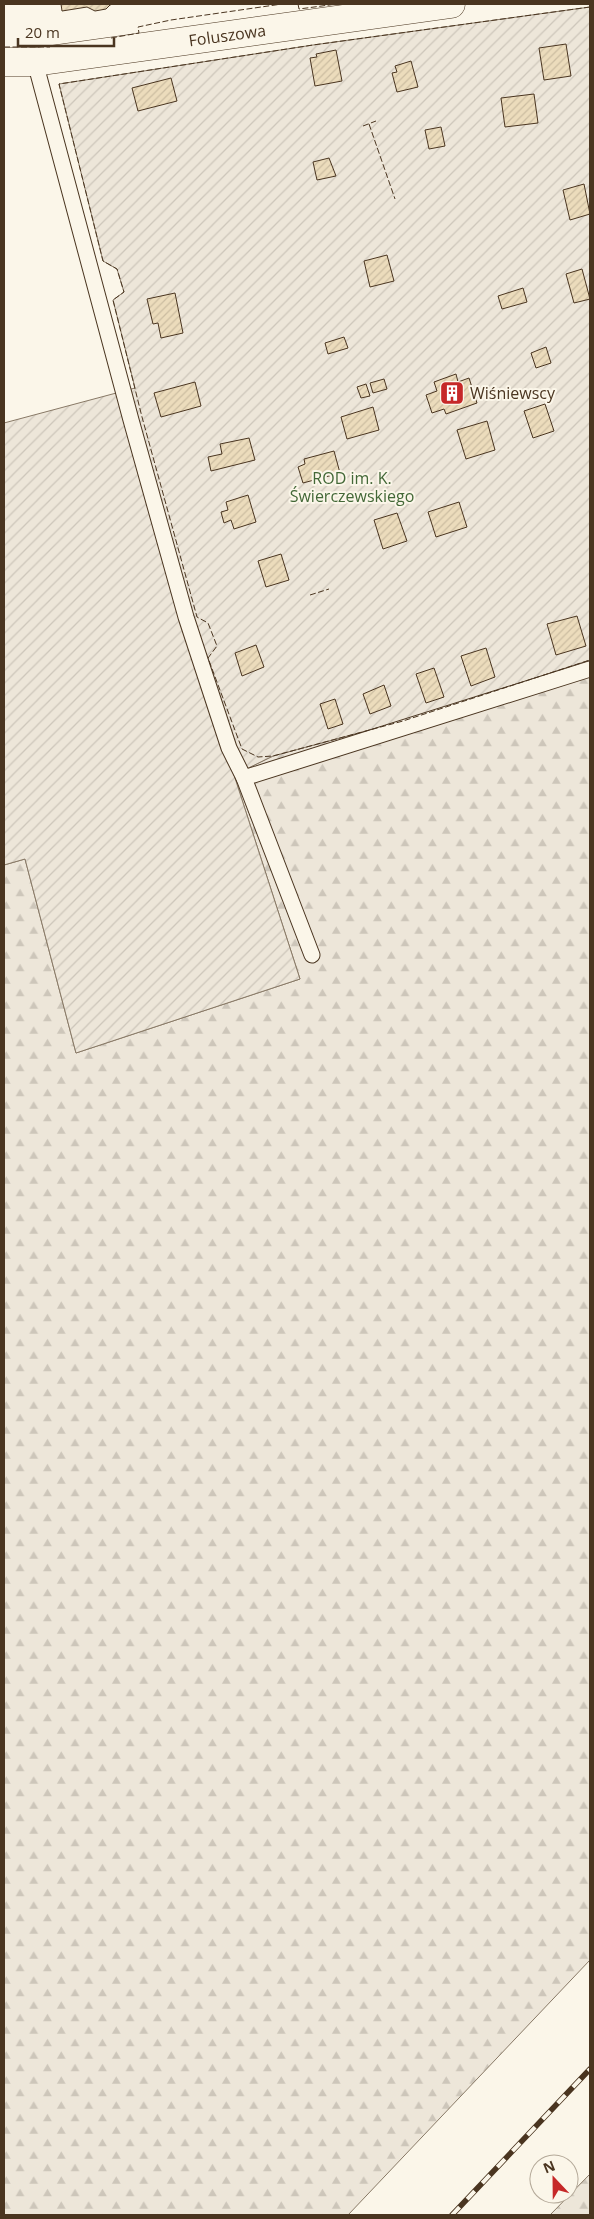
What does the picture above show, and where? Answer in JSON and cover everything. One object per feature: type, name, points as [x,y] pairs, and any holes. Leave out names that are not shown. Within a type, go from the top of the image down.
[{"type":"street","name":"Foluszowa","points":[[4,62],[35,62],[451,4]]},
{"type":"lane","points":[[35,62],[186,617],[229,748],[244,778],[312,955]]},
{"type":"lane","points":[[244,778],[406,729],[590,669]]},
{"type":"green space","name":"ROD im. K. Świerczewskiego","points":[[590,7],[590,660],[403,721],[273,756],[234,775],[300,979],[76,1053],[25,859],[4,865],[4,423],[135,388],[113,300],[124,292],[117,269],[103,261],[59,84],[313,45]]},
{"type":"green space","points":[[590,660],[590,1960],[348,2215],[4,2215],[4,865],[25,859],[76,1053],[300,979],[234,775],[273,756],[403,721]]},
{"type":"green space","points":[[590,2174],[590,2215],[550,2215],[561,2204],[579,2204],[579,2185]]},
{"type":"building","points":[[61,4],[113,4],[106,9],[95,11],[87,7],[62,11]]},
{"type":"building","points":[[566,44],[571,76],[544,80],[539,48]]},
{"type":"building","points":[[336,50],[342,81],[315,86],[310,58],[317,57],[316,54]]},
{"type":"building","points":[[411,61],[418,87],[397,92],[392,73],[397,72],[395,66]]},
{"type":"building","points":[[171,78],[177,101],[138,111],[132,88]]},
{"type":"building","points":[[534,94],[538,123],[505,127],[501,98]]},
{"type":"building","points":[[441,127],[445,146],[429,149],[425,130]]},
{"type":"building","points":[[329,158],[336,176],[317,180],[313,162]]},
{"type":"building","points":[[584,184],[590,214],[570,220],[563,190]]},
{"type":"building","points":[[387,255],[394,281],[370,287],[364,261]]},
{"type":"building","points":[[582,269],[590,299],[574,303],[566,274]]},
{"type":"building","points":[[523,288],[527,302],[502,309],[498,296]]},
{"type":"building","points":[[175,293],[183,333],[161,338],[158,323],[153,324],[147,299]]},
{"type":"building","points":[[344,337],[348,348],[328,354],[325,343]]},
{"type":"building","points":[[546,347],[551,363],[536,368],[531,353]]},
{"type":"building","name":"Wiśniewscy","points":[[456,374],[458,382],[469,378],[477,403],[446,414],[444,409],[432,413],[426,395],[437,391],[434,382]]},
{"type":"building","points":[[384,379],[387,389],[373,393],[370,383]]},
{"type":"building","points":[[195,382],[201,406],[161,417],[154,393]]},
{"type":"building","points":[[366,384],[370,396],[361,398],[357,387]]},
{"type":"building","points":[[545,404],[554,431],[533,438],[524,411]]},
{"type":"building","points":[[373,407],[379,430],[347,439],[341,417]]},
{"type":"building","points":[[487,421],[495,450],[466,459],[457,430]]},
{"type":"building","points":[[249,438],[255,460],[211,471],[208,457],[222,454],[220,444]]},
{"type":"building","points":[[334,451],[340,473],[303,483],[298,467],[305,464],[304,459]]},
{"type":"building","points":[[248,495],[256,522],[234,529],[231,520],[224,523],[221,512],[228,510],[226,502]]},
{"type":"building","points":[[459,502],[467,527],[436,537],[428,512]]},
{"type":"building","points":[[397,513],[407,541],[383,549],[374,520]]},
{"type":"building","points":[[281,554],[289,580],[266,587],[258,561]]},
{"type":"building","points":[[577,616],[586,646],[556,655],[547,624]]},
{"type":"building","points":[[256,645],[264,667],[242,676],[235,653]]},
{"type":"building","points":[[486,648],[495,677],[471,686],[461,656]]},
{"type":"building","points":[[434,668],[444,697],[426,703],[416,674]]},
{"type":"building","points":[[384,685],[391,706],[370,714],[363,694]]},
{"type":"building","points":[[335,699],[343,724],[328,729],[320,704]]},
{"type":"railway","points":[[452,2215],[590,2069]]},
{"type":"fence","points":[[111,38],[139,33],[138,27],[171,20],[282,4]]},
{"type":"fence","points":[[298,4],[299,9],[337,4]]},
{"type":"fence","points":[[590,7],[313,45],[59,84],[103,261],[117,269],[124,292],[113,300],[142,417],[197,617],[208,623],[217,646],[208,658],[242,749],[258,757],[273,756],[403,721],[590,660]]},
{"type":"fence","points":[[4,47],[50,47]]},
{"type":"fence","points":[[363,126],[376,121]]},
{"type":"fence","points":[[369,124],[395,199]]},
{"type":"fence","points":[[310,595],[329,589]]},
{"type":"place","name":"Wiśniewscy","points":[[452,393]]}]
